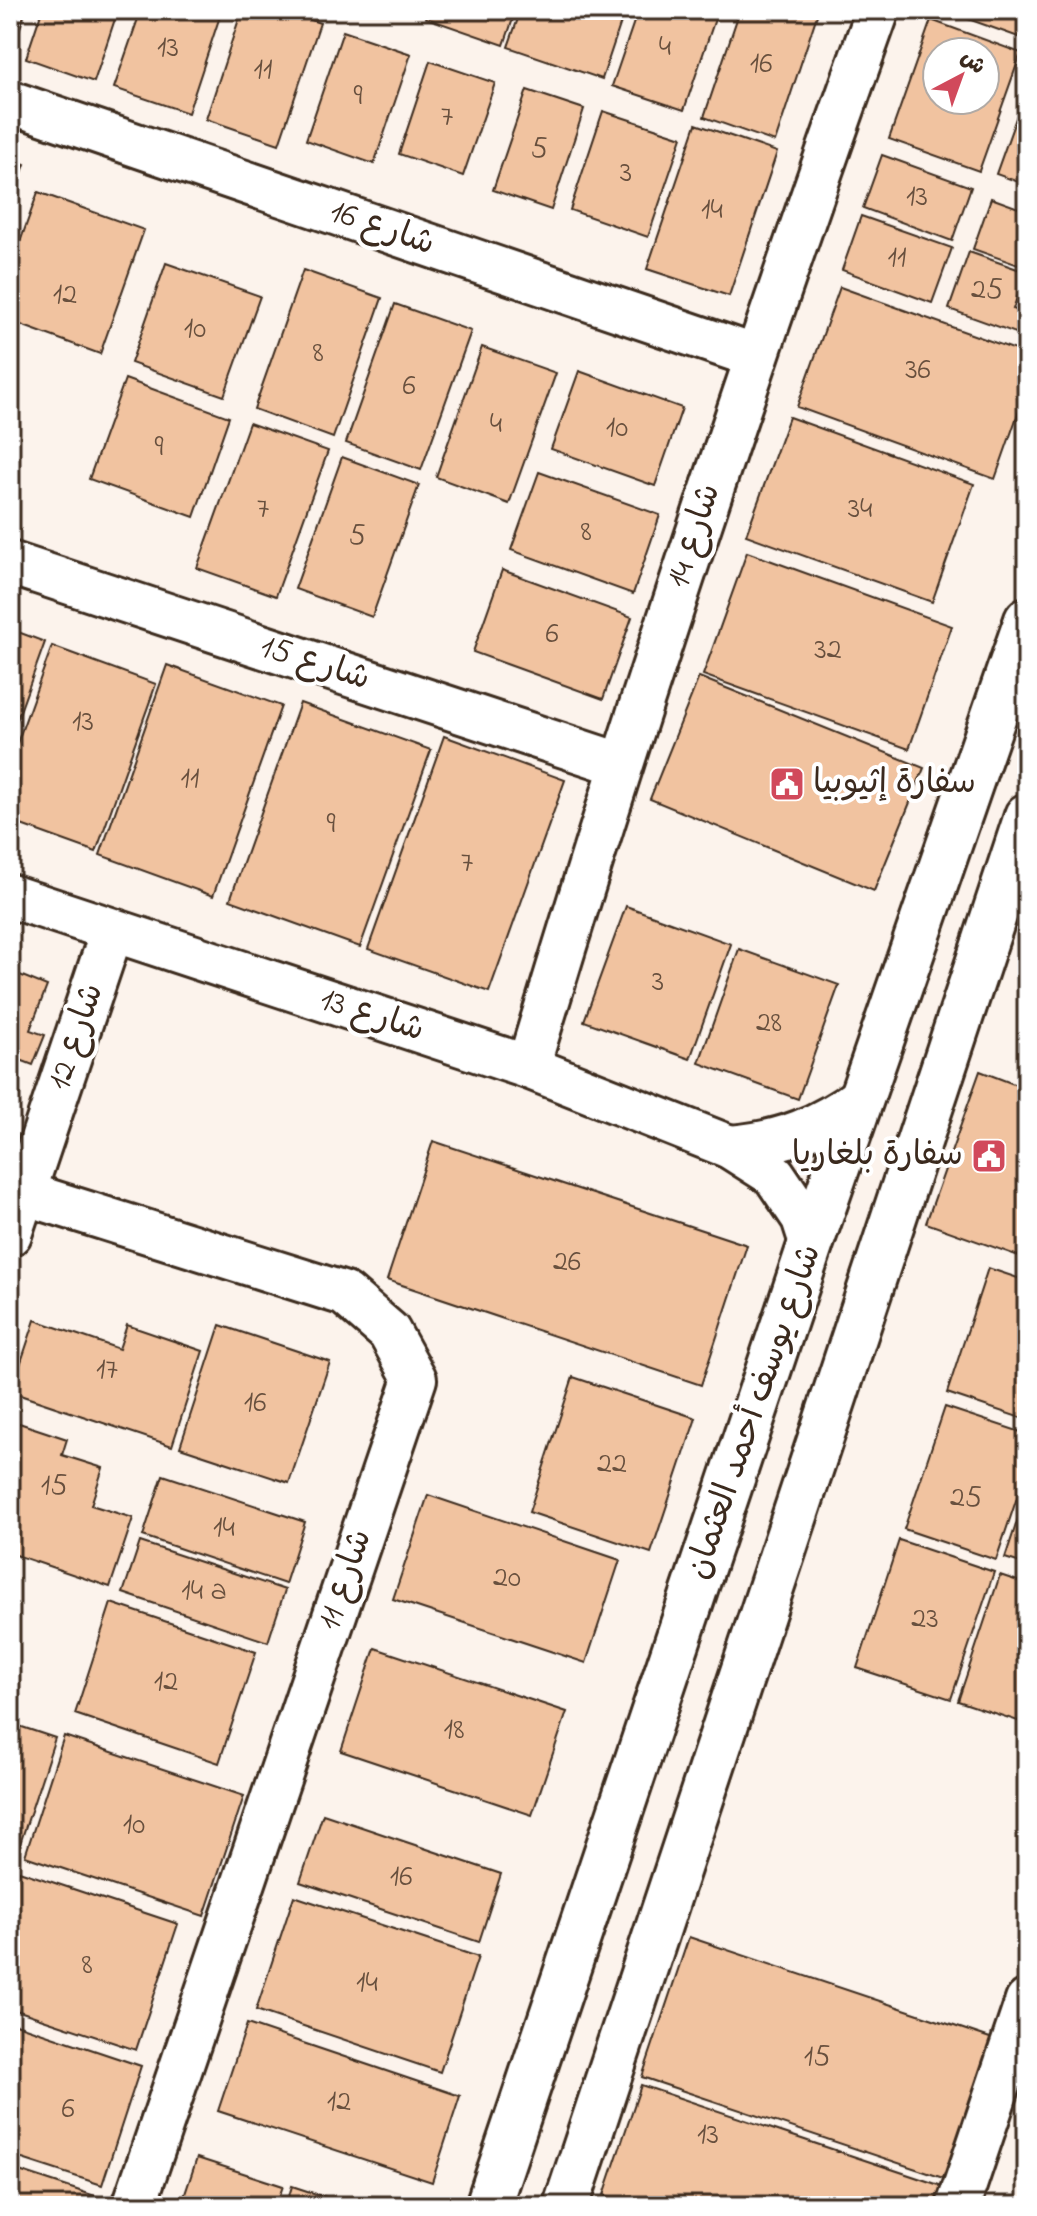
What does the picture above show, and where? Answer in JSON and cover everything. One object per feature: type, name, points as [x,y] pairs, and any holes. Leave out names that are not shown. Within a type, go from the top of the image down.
[{"type":"street","name":"شارع 14","points":[[528,1067],[619,764],[754,356],[878,10]]},
{"type":"street","name":"شارع 16","points":[[10,102],[754,356]]},
{"type":"street","name":"شارع 15","points":[[10,563],[619,764]]},
{"type":"street","name":"شارع يوسف أحمد العثمان","points":[[488,2206],[811,1243],[1027,620]]},
{"type":"street","name":"شارع يوسف أحمد العثمان","points":[[566,2206],[1027,816]]},
{"type":"street","name":"شارع 13","points":[[10,896],[528,1067],[730,1147],[774,1175],[803,1218],[811,1243]]},
{"type":"street","name":"شارع 12","points":[[10,1234],[112,931]]},
{"type":"street","points":[[730,1147],[787,1138],[839,1114],[862,1097]]},
{"type":"street","name":"شارع 11","points":[[24,1193],[345,1294],[389,1332],[415,1379],[134,2206]]},
{"type":"street","points":[[958,2206],[1027,2001]]},
{"type":"building","points":[[10,10],[26,10],[16,40],[10,38]]},
{"type":"building","points":[[42,10],[118,10],[94,82],[26,58]]},
{"type":"building","points":[[141,10],[222,10],[188,113],[114,88]]},
{"type":"building","points":[[242,10],[281,10],[320,23],[279,144],[206,119]]},
{"type":"building","points":[[429,10],[516,10],[504,45],[426,18]]},
{"type":"building","points":[[521,10],[625,10],[602,79],[508,47]]},
{"type":"building","points":[[638,10],[718,10],[684,110],[612,86]]},
{"type":"building","points":[[740,10],[818,12],[775,142],[704,117]]},
{"type":"building","points":[[943,10],[1027,10],[1027,29],[1024,39]]},
{"type":"building","points":[[931,20],[975,36],[925,36]]},
{"type":"building","points":[[343,31],[411,54],[374,164],[306,140]]},
{"type":"building","points":[[1001,46],[1021,53],[1001,109]]},
{"type":"building","points":[[921,48],[921,116],[999,116],[979,171],[889,139]]},
{"type":"building","points":[[430,61],[495,83],[463,176],[399,154]]},
{"type":"building","points":[[1027,87],[1027,185],[996,174]]},
{"type":"building","points":[[527,90],[584,109],[551,210],[493,190]]},
{"type":"building","points":[[603,111],[682,137],[648,237],[570,210]]},
{"type":"building","points":[[696,124],[777,152],[729,296],[647,269]]},
{"type":"building","points":[[882,155],[971,187],[952,241],[863,208]]},
{"type":"building","points":[[10,158],[25,164],[10,207]]},
{"type":"building","points":[[38,192],[144,230],[100,354],[10,321],[10,270]]},
{"type":"building","points":[[991,198],[1027,211],[1027,268],[973,249]]},
{"type":"building","points":[[861,216],[952,248],[932,303],[842,270]]},
{"type":"building","points":[[969,252],[1026,272],[1013,309],[1027,313],[1027,337],[949,309]]},
{"type":"building","points":[[166,263],[260,296],[224,396],[131,363]]},
{"type":"building","points":[[303,270],[382,298],[333,438],[254,409]]},
{"type":"building","points":[[840,287],[1027,354],[1027,388],[995,479],[797,407]]},
{"type":"building","points":[[395,304],[471,331],[421,470],[346,443]]},
{"type":"building","points":[[482,347],[556,373],[509,504],[436,477]]},
{"type":"building","points":[[579,371],[682,408],[655,486],[551,449]]},
{"type":"building","points":[[125,379],[229,417],[194,517],[89,479]]},
{"type":"building","points":[[789,417],[974,484],[932,602],[746,535]]},
{"type":"building","points":[[249,423],[328,451],[276,596],[197,568]]},
{"type":"building","points":[[342,457],[419,485],[372,617],[295,589]]},
{"type":"building","points":[[539,472],[660,515],[633,594],[511,550]]},
{"type":"building","points":[[747,552],[952,626],[909,749],[703,675]]},
{"type":"building","points":[[502,570],[632,617],[603,699],[473,652]]},
{"type":"building","points":[[10,629],[45,642],[10,739]]},
{"type":"building","points":[[52,646],[156,684],[96,852],[10,821],[10,763]]},
{"type":"building","points":[[167,665],[281,706],[213,896],[100,855]]},
{"type":"building","name":"سفارة إثيوبيا","points":[[699,677],[924,768],[874,891],[650,799]]},
{"type":"building","points":[[300,703],[431,750],[360,947],[230,900]]},
{"type":"building","points":[[444,736],[565,780],[489,992],[368,949]]},
{"type":"building","points":[[626,906],[731,944],[690,1059],[584,1021]]},
{"type":"building","points":[[739,949],[839,985],[798,1099],[699,1063]]},
{"type":"building","points":[[10,971],[47,986],[30,1030],[45,1035],[33,1065],[10,1056]]},
{"type":"building","name":"سفارة بلغاريا","points":[[980,1071],[1027,1089],[1027,1259],[926,1223]]},
{"type":"building","points":[[433,1141],[747,1245],[701,1385],[387,1280]]},
{"type":"building","points":[[988,1268],[1027,1281],[1027,1420],[947,1393]]},
{"type":"building","points":[[35,1320],[119,1349],[127,1325],[203,1351],[172,1446],[11,1392]]},
{"type":"building","points":[[220,1325],[330,1362],[289,1483],[180,1447]]},
{"type":"building","points":[[573,1377],[696,1418],[651,1553],[529,1512]]},
{"type":"building","points":[[945,1407],[1027,1434],[1027,1468],[996,1560],[904,1529]]},
{"type":"building","points":[[10,1420],[67,1439],[62,1455],[103,1468],[91,1505],[133,1518],[110,1587],[10,1553]]},
{"type":"building","points":[[163,1475],[305,1522],[285,1584],[143,1536]]},
{"type":"building","points":[[1027,1491],[1027,1565],[1005,1558]]},
{"type":"building","points":[[428,1495],[620,1560],[586,1663],[393,1599]]},
{"type":"building","points":[[899,1540],[994,1572],[951,1699],[857,1668]]},
{"type":"building","points":[[140,1542],[285,1590],[268,1642],[123,1593]]},
{"type":"building","points":[[1000,1575],[1027,1584],[1027,1724],[958,1701]]},
{"type":"building","points":[[111,1603],[256,1652],[219,1763],[75,1714]]},
{"type":"building","points":[[375,1648],[567,1712],[532,1815],[341,1751]]},
{"type":"building","points":[[10,1723],[55,1738],[17,1853],[10,1851]]},
{"type":"building","points":[[64,1736],[244,1796],[204,1916],[25,1856]]},
{"type":"building","points":[[323,1814],[501,1874],[479,1942],[300,1882]]},
{"type":"building","points":[[19,1871],[178,1924],[136,2050],[10,2008],[10,1900]]},
{"type":"building","points":[[294,1896],[478,1957],[440,2072],[256,2010]]},
{"type":"building","points":[[689,1937],[993,2039],[946,2179],[642,2077]]},
{"type":"building","points":[[10,2022],[141,2066],[102,2185],[10,2155]]},
{"type":"building","points":[[247,2024],[460,2096],[432,2182],[218,2111]]},
{"type":"building","points":[[641,2085],[945,2187],[939,2206],[637,2206],[604,2195]]},
{"type":"building","points":[[197,2158],[283,2186],[276,2206],[181,2206]]},
{"type":"building","points":[[10,2168],[107,2200],[105,2206],[10,2206]]},
{"type":"building","points":[[292,2186],[353,2206],[286,2206]]},
{"type":"place","name":"سفارة إثيوبيا","points":[[787,784]]},
{"type":"place","name":"سفارة بلغاريا","points":[[989,1156]]}]
